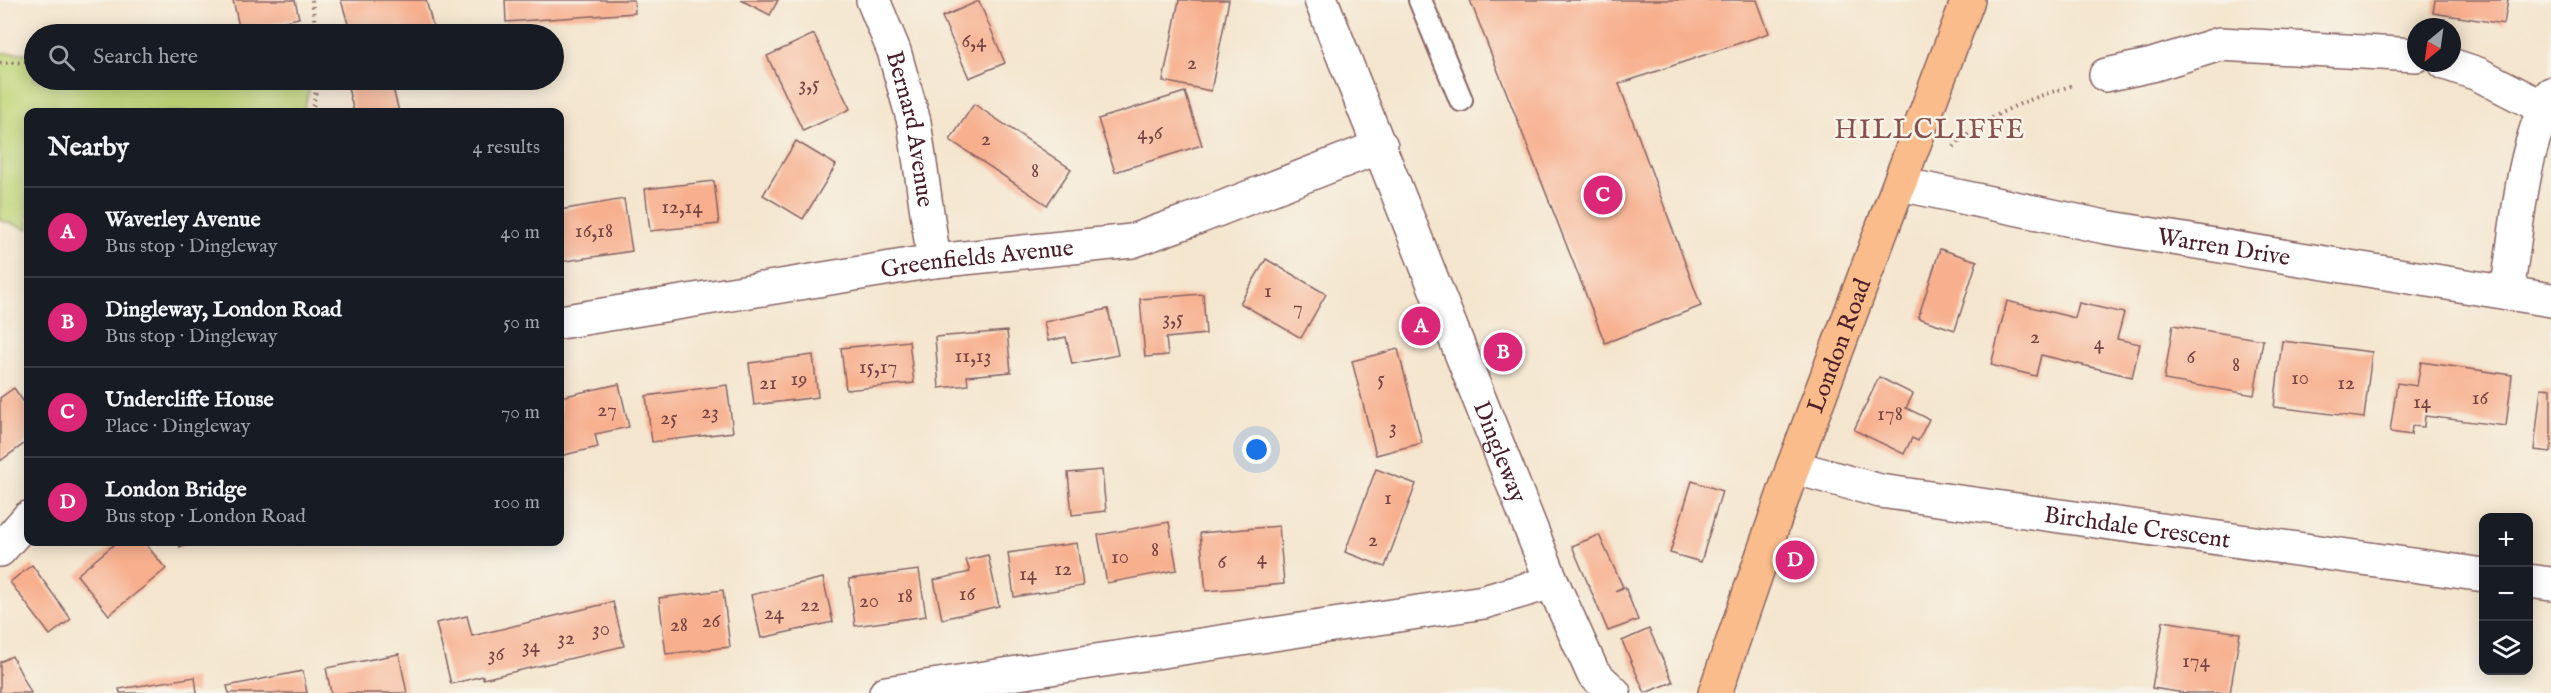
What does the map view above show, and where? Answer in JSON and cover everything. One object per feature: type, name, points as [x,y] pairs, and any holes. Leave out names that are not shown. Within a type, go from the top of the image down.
[{"type":"highway","name":"London Road","points":[[1715,693],[1793,467],[1968,0]]},
{"type":"street","name":"Bernard Avenue","points":[[873,0],[894,51],[914,122],[934,261]]},
{"type":"street","name":"Dingleway","points":[[1321,0],[1381,146],[1552,582],[1593,673],[1614,693]]},
{"type":"street","points":[[2106,75],[2152,65],[2220,44],[2407,55]]},
{"type":"street","points":[[2461,68],[2548,101],[2529,152],[2507,293]]},
{"type":"street","name":"Greenfields Avenue","points":[[564,321],[934,261],[1132,241],[1381,146]]},
{"type":"street","name":"Warren Drive","points":[[1900,184],[2105,227],[2551,300]]},
{"type":"street","name":"Birchdale Crescent","points":[[1793,467],[1880,491],[2479,574]]},
{"type":"street","points":[[0,550],[24,523]]},
{"type":"street","points":[[886,693],[1484,602],[1552,582]]},
{"type":"street","points":[[2533,582],[2551,584]]},
{"type":"lane","points":[[1420,0],[1461,100]]},
{"type":"path","points":[[312,0],[315,24]]},
{"type":"path","points":[[0,63],[24,62]]},
{"type":"path","points":[[1954,147],[1969,132],[2008,109],[2106,75]]},
{"type":"path","points":[[313,108],[316,90]]},
{"type":"green space","points":[[0,53],[24,53],[24,90],[309,90],[304,108],[24,108],[24,228],[0,220]]},
{"type":"building","points":[[233,0],[295,0],[299,18],[272,24],[238,24]]},
{"type":"building","points":[[341,0],[426,0],[432,24],[348,24]]},
{"type":"building","points":[[505,0],[634,0],[635,13],[506,22]]},
{"type":"building","points":[[741,0],[778,0],[770,15]]},
{"type":"building","points":[[1179,0],[1229,0],[1211,91],[1163,81]]},
{"type":"building","points":[[1470,0],[1757,0],[1769,33],[1619,84],[1701,306],[1605,343]]},
{"type":"building","points":[[2435,0],[2508,0],[2504,24],[2433,13]]},
{"type":"building","points":[[979,1],[1005,63],[969,78],[942,17]]},
{"type":"building","points":[[814,34],[850,109],[803,131],[767,56]]},
{"type":"building","points":[[348,90],[394,90],[398,108],[353,108]]},
{"type":"building","points":[[1185,92],[1202,145],[1115,172],[1098,119]]},
{"type":"building","points":[[974,104],[1071,169],[1047,205],[950,140]]},
{"type":"building","points":[[796,141],[836,165],[803,219],[763,195]]},
{"type":"building","points":[[714,181],[719,224],[650,231],[645,189]]},
{"type":"building","points":[[624,199],[632,251],[564,261],[564,209]]},
{"type":"building","points":[[1940,249],[1977,261],[1955,330],[1918,318]]},
{"type":"building","points":[[1266,259],[1326,294],[1301,338],[1240,303]]},
{"type":"building","points":[[1203,294],[1206,334],[1166,338],[1168,355],[1145,357],[1140,299]]},
{"type":"building","points":[[2007,301],[2075,318],[2079,303],[2124,313],[2117,339],[2140,344],[2132,377],[2041,355],[2036,376],[1991,365]]},
{"type":"building","points":[[1108,309],[1118,355],[1072,364],[1066,337],[1048,341],[1044,322]]},
{"type":"building","points":[[2173,325],[2263,340],[2254,395],[2164,380]]},
{"type":"building","points":[[1007,331],[1011,372],[967,376],[968,385],[939,388],[935,337]]},
{"type":"building","points":[[909,341],[914,383],[846,390],[841,348]]},
{"type":"building","points":[[2282,341],[2372,352],[2364,418],[2274,407]]},
{"type":"building","points":[[1398,349],[1422,443],[1376,455],[1352,361]]},
{"type":"building","points":[[813,355],[818,397],[754,405],[749,363]]},
{"type":"building","points":[[2421,362],[2512,375],[2506,426],[2425,416],[2424,427],[2412,426],[2411,435],[2390,432],[2397,383],[2417,386]]},
{"type":"building","points":[[1879,377],[1913,394],[1906,408],[1929,419],[1918,441],[1912,438],[1904,454],[1854,430]]},
{"type":"building","points":[[619,384],[629,427],[595,434],[598,447],[564,455],[564,396]]},
{"type":"building","points":[[727,385],[733,432],[652,442],[646,396]]},
{"type":"building","points":[[14,388],[24,402],[24,444],[0,461],[0,398]]},
{"type":"building","points":[[2541,388],[2551,389],[2551,452],[2534,450]]},
{"type":"building","points":[[1376,469],[1416,484],[1385,567],[1345,552]]},
{"type":"building","points":[[1102,470],[1106,511],[1072,515],[1068,473]]},
{"type":"building","points":[[1692,481],[1722,491],[1701,562],[1670,553]]},
{"type":"building","points":[[1169,522],[1177,570],[1107,583],[1098,535]]},
{"type":"building","points":[[1279,526],[1284,584],[1206,591],[1200,533]]},
{"type":"building","points":[[1599,535],[1623,587],[1615,591],[1625,587],[1638,620],[1608,631],[1572,546]]},
{"type":"building","points":[[1077,543],[1083,586],[1014,597],[1008,553]]},
{"type":"building","points":[[112,546],[147,546],[166,569],[109,615],[77,575]]},
{"type":"building","points":[[988,555],[999,606],[942,619],[934,580],[970,572],[966,560]]},
{"type":"building","points":[[32,565],[71,619],[50,635],[10,582]]},
{"type":"building","points":[[919,570],[926,616],[855,626],[849,579]]},
{"type":"building","points":[[823,578],[833,622],[761,638],[751,595]]},
{"type":"building","points":[[723,590],[730,647],[666,654],[659,598]]},
{"type":"building","points":[[613,602],[624,646],[483,679],[483,676],[451,684],[436,623],[467,616],[472,636]]},
{"type":"building","points":[[2163,621],[2240,633],[2230,693],[2185,693],[2152,688]]},
{"type":"building","points":[[1649,629],[1673,682],[1645,693],[1622,641]]},
{"type":"building","points":[[399,654],[407,693],[331,693],[326,668]]},
{"type":"building","points":[[12,656],[31,693],[0,693],[0,662]]},
{"type":"building","points":[[303,671],[307,693],[229,693],[227,686]]},
{"type":"building","points":[[195,677],[197,693],[120,693],[119,689]]},
{"type":"place","name":"Undercliffe House","points":[[1603,195]]},
{"type":"place","name":"Waverley Avenue","points":[[1421,326]]},
{"type":"place","name":"Dingleway, London Road","points":[[1503,352]]},
{"type":"place","name":"London Bridge","points":[[1795,560]]},
{"type":"district","name":"HILLCLIFFE","points":[[1930,129]]}]
